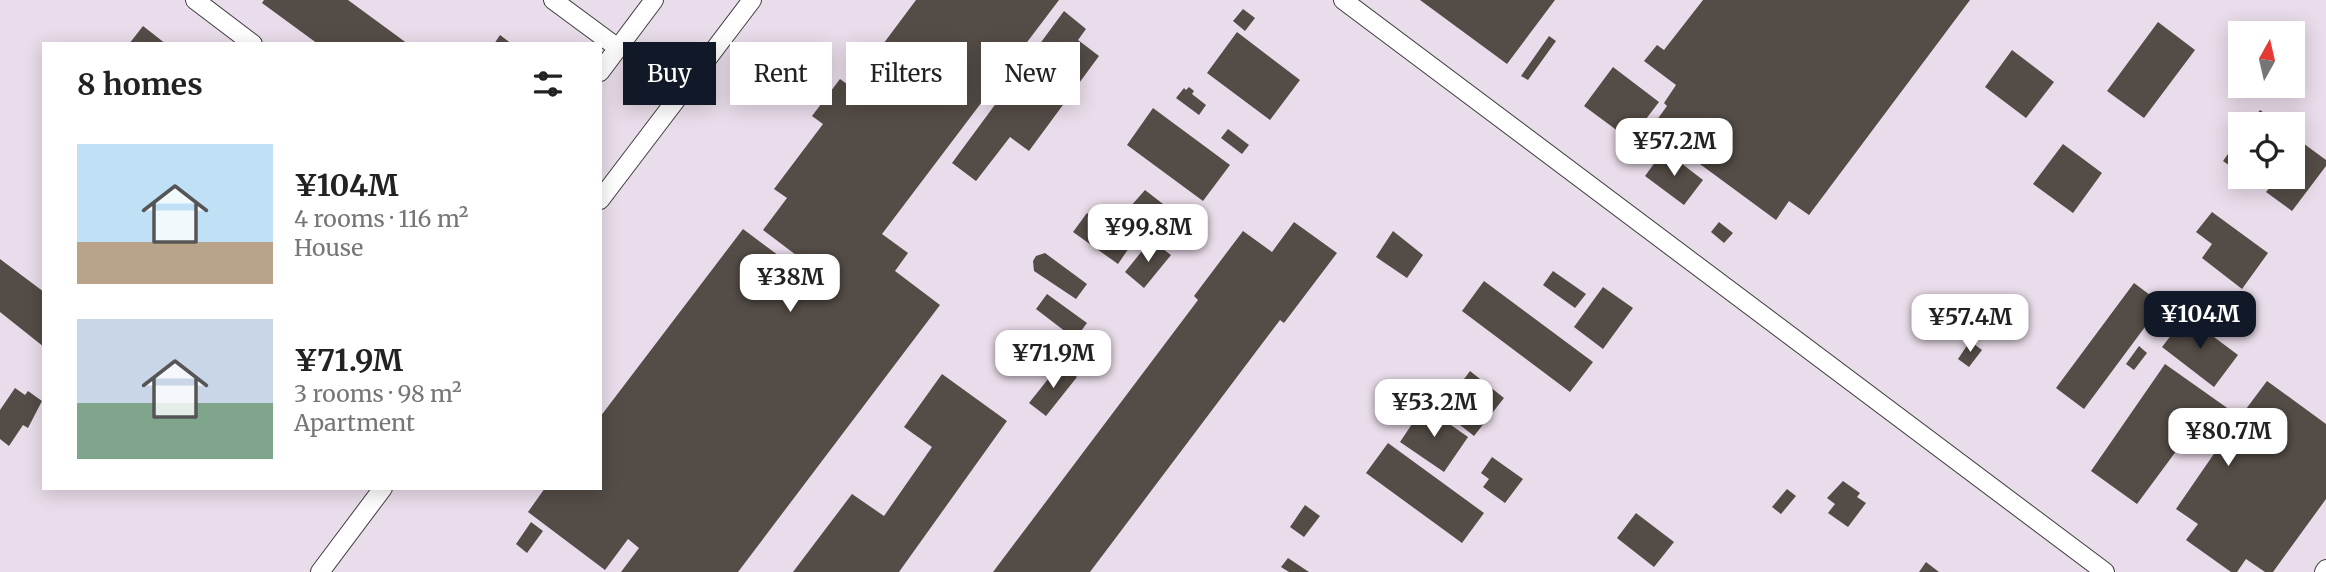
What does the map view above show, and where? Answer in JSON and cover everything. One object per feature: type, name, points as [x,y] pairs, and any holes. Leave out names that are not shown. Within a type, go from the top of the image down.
[{"type":"lane","points":[[195,0],[250,42]]},
{"type":"lane","points":[[553,0],[618,48]]},
{"type":"lane","points":[[602,69],[654,0]]},
{"type":"lane","points":[[602,197],[752,0]]},
{"type":"lane","points":[[1343,0],[2105,572]]},
{"type":"lane","points":[[320,572],[382,490]]},
{"type":"shaded area","points":[[0,0],[2326,0],[2326,572],[0,572]]},
{"type":"building","points":[[264,0],[348,0],[405,42],[315,42],[262,3]]},
{"type":"building","points":[[916,0],[1059,0],[1027,42],[981,42],[981,103],[882,234],[908,253],[895,271],[940,305],[738,572],[621,572],[639,548],[628,539],[605,570],[528,512],[544,490],[602,490],[602,414],[743,229],[798,270],[804,261],[763,230],[787,198],[774,189],[823,124],[812,116],[820,105],[832,105],[832,90],[840,79],[846,83],[846,105],[967,105],[967,42],[885,42]]},
{"type":"building","points":[[1420,0],[1555,0],[1507,64]]},
{"type":"building","points":[[1703,0],[1970,0],[1809,215],[1789,201],[1776,220],[1651,128],[1667,106],[1664,103],[1676,85],[1644,61],[1657,45],[1664,50]]},
{"type":"building","points":[[1243,9],[1255,18],[1245,31],[1233,21]]},
{"type":"building","points":[[1064,11],[1086,29],[1078,40],[1099,56],[1080,82],[1080,42],[1041,42]]},
{"type":"building","points":[[2158,22],[2195,50],[2144,118],[2107,91]]},
{"type":"building","points":[[143,26],[163,42],[131,42]]},
{"type":"building","points":[[1237,32],[1300,80],[1270,120],[1207,73]]},
{"type":"building","points":[[500,35],[509,42],[495,42]]},
{"type":"building","points":[[1549,36],[1556,41],[1528,80],[1521,76]]},
{"type":"building","points":[[2012,50],[2054,82],[2026,118],[1985,87]]},
{"type":"building","points":[[1613,67],[1659,102],[1630,140],[1584,106]]},
{"type":"building","points":[[1189,87],[1194,91],[1192,94],[1206,105],[1199,115],[1176,98],[1184,88],[1186,90]]},
{"type":"building","points":[[995,105],[1063,105],[1029,151],[1010,137],[976,181],[952,163]]},
{"type":"building","points":[[1153,108],[1230,165],[1203,201],[1127,145]]},
{"type":"building","points":[[1228,129],[1249,145],[1242,154],[1221,138]]},
{"type":"building","points":[[2063,144],[2102,173],[2073,213],[2033,184]]},
{"type":"building","points":[[2305,145],[2326,160],[2326,166],[2292,211],[2266,192],[2268,189],[2305,189]]},
{"type":"building","points":[[1664,150],[1703,180],[1684,205],[1645,176]]},
{"type":"building","points":[[1145,190],[1163,204],[1149,222],[1130,207]]},
{"type":"building","points":[[1174,211],[1194,226],[1178,245],[1159,231]]},
{"type":"building","points":[[2212,212],[2268,253],[2242,289],[2202,258],[2212,244],[2196,232]]},
{"type":"building","points":[[1087,213],[1131,245],[1118,264],[1073,232]]},
{"type":"building","points":[[1294,222],[1337,253],[1284,323],[1280,320],[1090,572],[993,572],[1198,300],[1194,296],[1243,231],[1272,252]]},
{"type":"building","points":[[1719,222],[1733,233],[1724,243],[1711,232]]},
{"type":"building","points":[[1393,231],[1423,255],[1407,278],[1376,257]]},
{"type":"building","points":[[1151,240],[1171,255],[1144,288],[1125,272]]},
{"type":"building","points":[[1045,253],[1087,284],[1076,299],[1034,271],[1033,261],[1036,256]]},
{"type":"building","points":[[0,259],[42,290],[42,345],[0,312]]},
{"type":"building","points":[[1553,271],[1586,294],[1575,308],[1543,285]]},
{"type":"building","points":[[1484,281],[1593,362],[1570,392],[1462,311]]},
{"type":"building","points":[[2134,283],[2162,304],[2084,409],[2056,388]]},
{"type":"building","points":[[1603,287],[1633,308],[1603,349],[1574,327]]},
{"type":"building","points":[[1047,294],[1087,323],[1075,339],[1036,309]]},
{"type":"building","points":[[2186,316],[2238,355],[2214,387],[2162,347]]},
{"type":"building","points":[[1970,341],[1982,350],[1969,367],[1958,359]]},
{"type":"building","points":[[2139,346],[2147,353],[2134,370],[2126,364]]},
{"type":"building","points":[[1060,364],[1077,377],[1046,416],[1029,403]]},
{"type":"building","points":[[2165,364],[2240,417],[2267,381],[2326,424],[2326,499],[2273,572],[2265,572],[2246,559],[2237,572],[2231,572],[2186,540],[2198,524],[2176,509],[2220,445],[2194,427],[2137,504],[2091,471]]},
{"type":"building","points":[[1470,371],[1504,398],[1474,436],[1441,410]]},
{"type":"building","points":[[942,374],[1007,421],[899,572],[793,572],[852,494],[884,516],[932,447],[904,427]]},
{"type":"building","points":[[15,388],[25,395],[28,391],[42,401],[28,428],[23,425],[9,446],[0,439],[0,410]]},
{"type":"building","points":[[1424,406],[1468,437],[1444,472],[1400,442]]},
{"type":"building","points":[[1388,443],[1484,513],[1462,543],[1366,473]]},
{"type":"building","points":[[1492,457],[1523,479],[1505,503],[1483,487],[1489,479],[1481,473]]},
{"type":"building","points":[[1843,481],[1860,493],[1857,497],[1866,503],[1848,527],[1828,513],[1835,504],[1827,498]]},
{"type":"building","points":[[1787,489],[1796,496],[1781,514],[1772,507]]},
{"type":"building","points":[[1305,505],[1320,516],[1304,537],[1290,527]]},
{"type":"building","points":[[1636,513],[1674,542],[1654,567],[1617,538]]},
{"type":"building","points":[[531,522],[543,531],[527,553],[516,544]]},
{"type":"building","points":[[1288,558],[1309,572],[1289,572],[1281,567]]},
{"type":"building","points":[[1926,562],[1939,572],[1919,572]]}]
